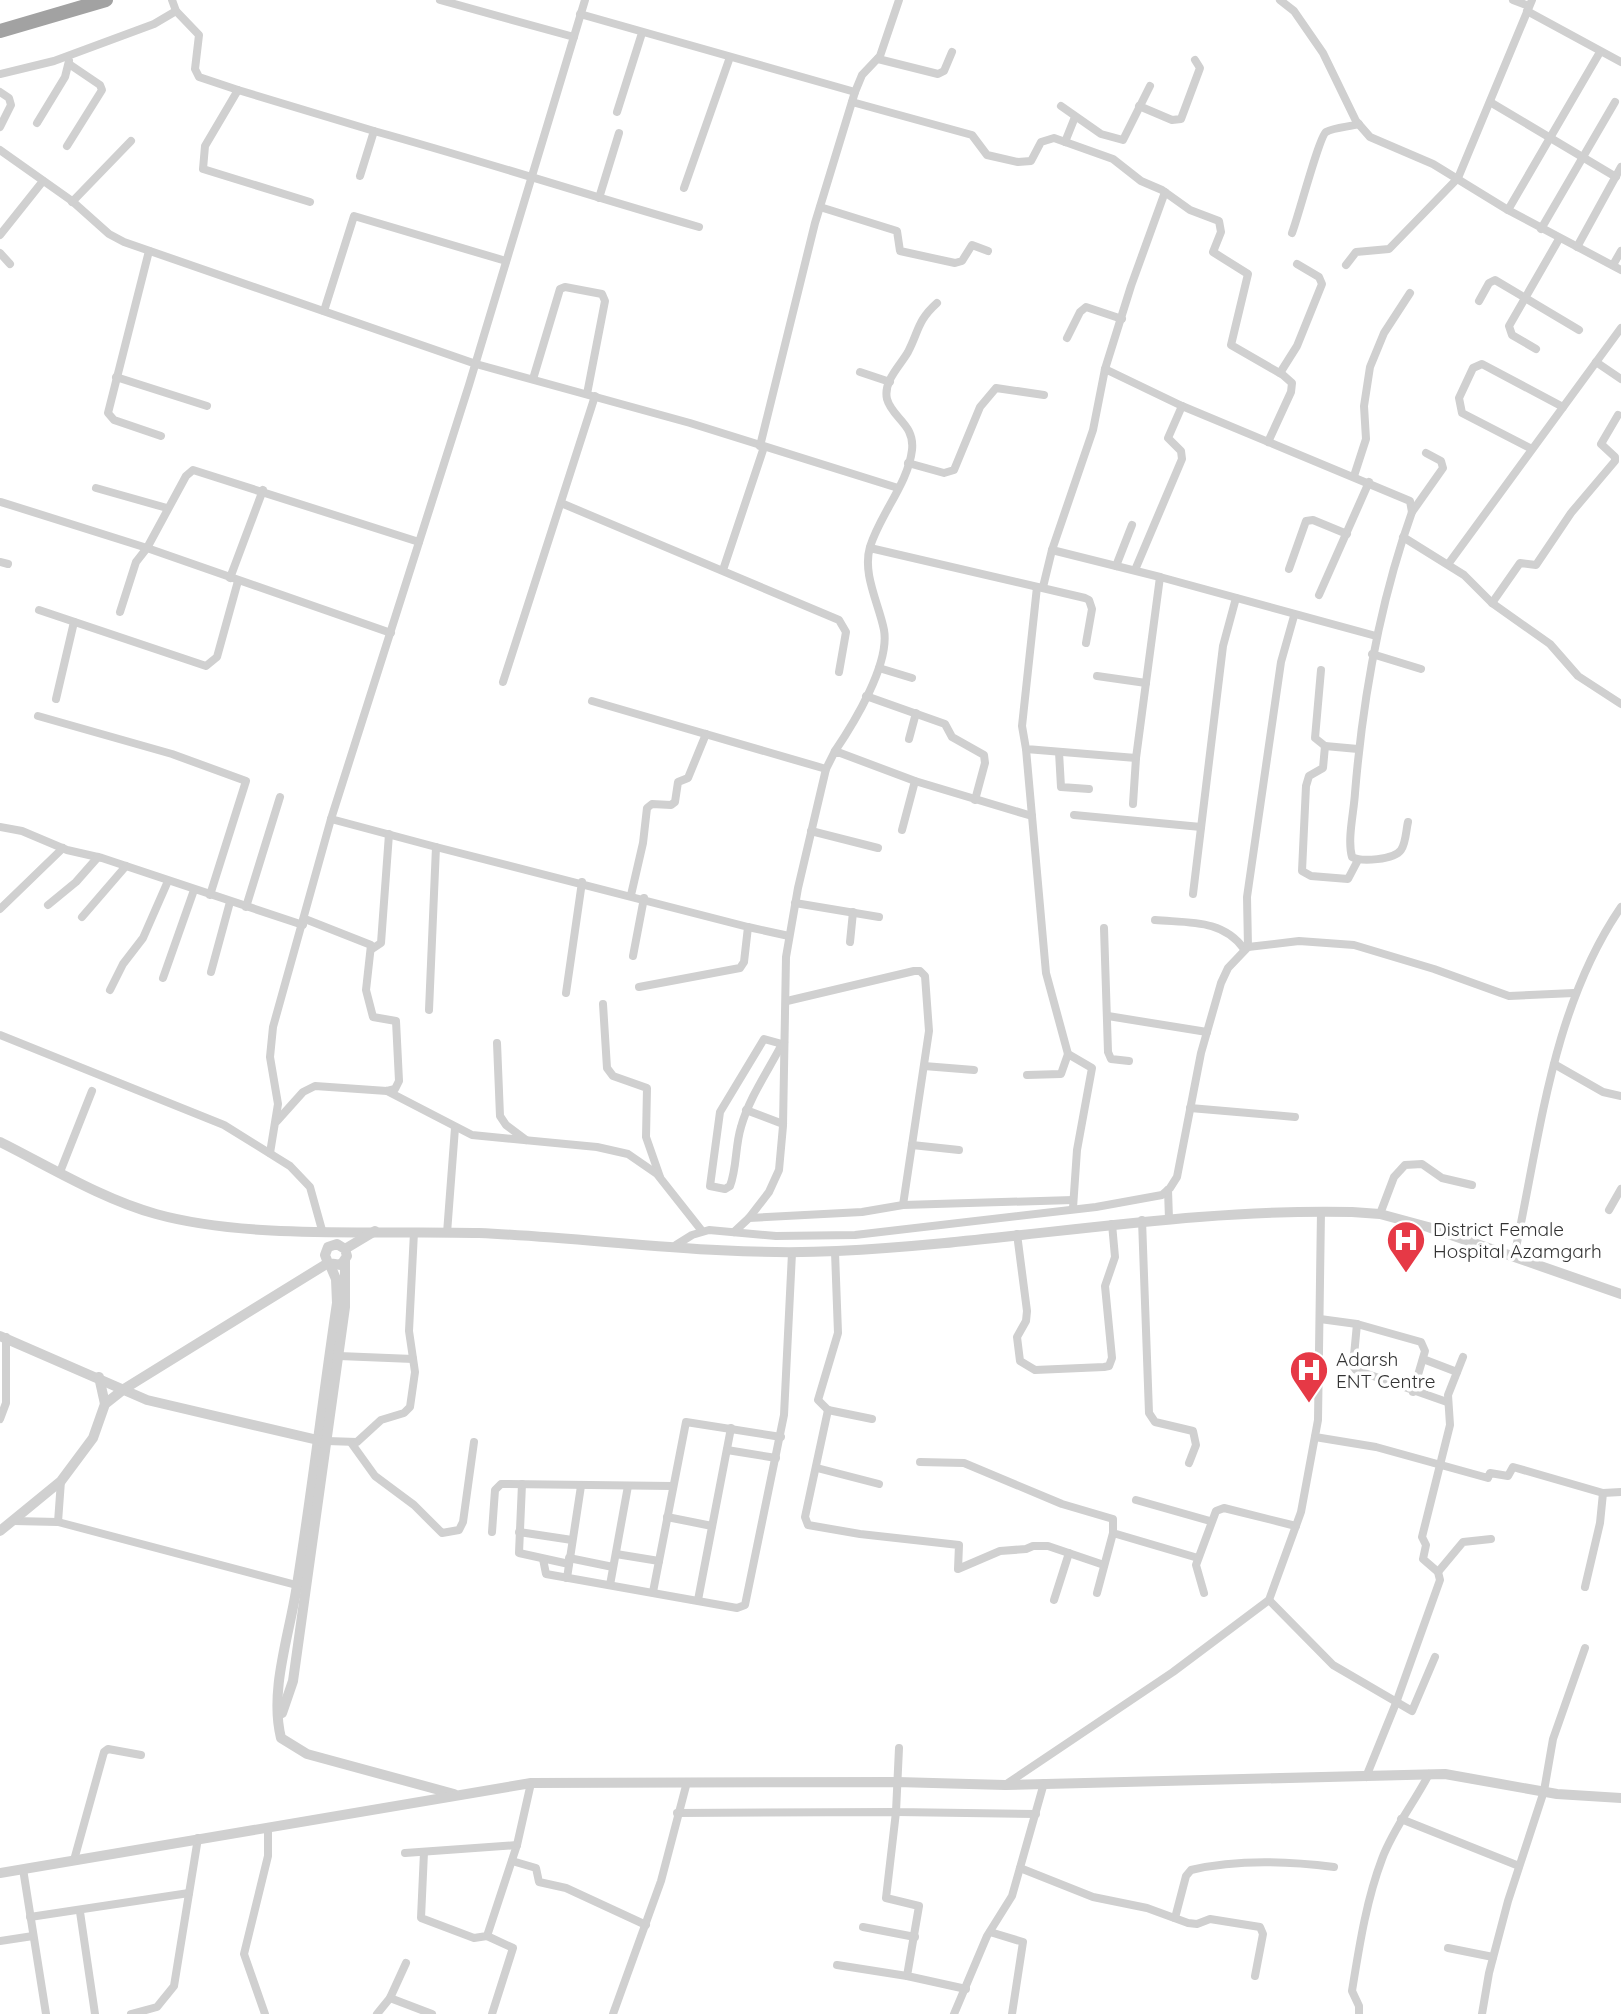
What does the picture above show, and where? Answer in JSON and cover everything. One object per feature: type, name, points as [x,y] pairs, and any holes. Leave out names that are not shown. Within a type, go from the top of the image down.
[{"type":"highway","points":[[0,31],[106,0]]},
{"type":"street","points":[[172,0],[176,11],[199,35],[195,69],[199,77],[699,226]]},
{"type":"street","points":[[440,0],[574,37]]},
{"type":"street","points":[[270,1153],[277,1122],[277,1095],[270,1057],[272,1035],[331,819],[476,364],[585,0]]},
{"type":"street","points":[[1513,0],[1530,6],[1600,52],[1621,62]]},
{"type":"street","points":[[723,570],[762,446],[820,207],[853,97],[862,75],[878,59],[897,1]]},
{"type":"street","points":[[1285,1],[1323,53],[1359,124],[1378,142],[1433,164],[1541,229],[1621,270]]},
{"type":"street","points":[[1346,265],[1356,252],[1389,248],[1458,178],[1530,6]]},
{"type":"street","points":[[0,74],[68,59],[155,24],[176,11]]},
{"type":"street","points":[[580,14],[730,57],[972,135],[987,155],[1018,162],[1034,159],[1045,139],[1054,138],[1108,156],[1141,181],[1165,192],[1190,210],[1221,224],[1213,251],[1248,274],[1231,345],[1290,380],[1292,388],[1268,442]]},
{"type":"street","points":[[617,112],[642,33]]},
{"type":"street","points":[[878,59],[939,74],[944,71],[953,52]]},
{"type":"street","points":[[1508,210],[1600,52]]},
{"type":"street","points":[[684,188],[730,57]]},
{"type":"street","points":[[37,123],[65,77],[68,59]]},
{"type":"street","points":[[67,146],[102,90],[100,85],[68,59]]},
{"type":"street","points":[[1139,106],[1172,120],[1181,119],[1200,68],[1195,60]]},
{"type":"street","points":[[1061,106],[1101,134],[1123,140],[1150,86]]},
{"type":"street","points":[[238,90],[205,146],[203,169],[310,202]]},
{"type":"street","points":[[0,92],[10,99],[11,105],[0,127]]},
{"type":"street","points":[[1490,102],[1616,177]]},
{"type":"street","points":[[1541,229],[1615,102]]},
{"type":"street","points":[[1065,142],[1074,117]]},
{"type":"street","points":[[1292,233],[1319,140],[1327,132],[1359,124]]},
{"type":"street","points":[[360,176],[374,131]]},
{"type":"street","points":[[599,198],[619,133]]},
{"type":"street","points":[[72,202],[131,141]]},
{"type":"street","points":[[0,150],[72,202],[108,234],[206,274],[324,311],[476,364],[591,395],[898,488]]},
{"type":"street","points":[[1577,247],[1621,167]]},
{"type":"street","points":[[0,235],[43,181]]},
{"type":"street","points":[[1027,1076],[1061,1074],[1068,1055],[1046,973],[1023,715],[1040,587],[1093,430],[1105,369],[1131,286],[1165,192]]},
{"type":"street","points":[[820,207],[897,231],[900,251],[955,263],[962,261],[972,245],[988,251]]},
{"type":"street","points":[[324,311],[354,216],[506,261]]},
{"type":"street","points":[[1536,349],[1509,332],[1509,326],[1559,239]]},
{"type":"street","points":[[149,251],[107,408],[109,417],[161,436]]},
{"type":"street","points":[[1612,265],[1621,251]]},
{"type":"street","points":[[0,253],[10,264]]},
{"type":"street","points":[[1280,373],[1297,346],[1322,284],[1319,276],[1297,264]]},
{"type":"street","points":[[1479,301],[1492,281],[1527,296],[1579,330]]},
{"type":"street","points":[[503,682],[561,503],[591,395],[605,301],[602,294],[565,287],[561,289],[533,379]]},
{"type":"street","points":[[1354,476],[1366,439],[1364,406],[1370,367],[1387,327],[1410,293]]},
{"type":"street","points":[[734,1232],[749,1218],[775,1182],[781,1157],[783,1124],[786,961],[795,903],[826,769],[866,696],[885,642],[871,580],[870,548],[908,463],[912,439],[905,422],[888,402],[887,391],[898,362],[909,351],[920,320],[937,303]]},
{"type":"street","points":[[1068,338],[1080,312],[1086,307],[1122,320]]},
{"type":"street","points":[[1449,563],[1621,328]]},
{"type":"street","points":[[1596,362],[1621,379]]},
{"type":"street","points":[[1532,449],[1462,413],[1459,398],[1473,368],[1482,363],[1563,407]]},
{"type":"street","points":[[1105,369],[1182,406],[1406,497],[1412,512]]},
{"type":"street","points":[[860,372],[890,382]]},
{"type":"street","points":[[116,377],[207,406]]},
{"type":"street","points":[[908,463],[944,472],[954,470],[980,407],[996,388],[1044,396]]},
{"type":"street","points":[[1135,570],[1182,459],[1183,454],[1168,438],[1182,406]]},
{"type":"street","points":[[1492,603],[1517,565],[1536,565],[1571,513],[1615,461],[1615,457],[1601,444],[1618,415]]},
{"type":"street","points":[[1358,860],[1350,852],[1358,749],[1372,654],[1412,512],[1443,468],[1441,461],[1426,453]]},
{"type":"street","points":[[120,612],[134,566],[147,548],[167,508],[194,470],[419,542]]},
{"type":"street","points":[[1319,595],[1369,482]]},
{"type":"street","points":[[96,488],[167,508]]},
{"type":"street","points":[[39,610],[189,662],[211,665],[217,657],[234,580],[263,490]]},
{"type":"street","points":[[1,502],[147,548],[391,633]]},
{"type":"street","points":[[561,503],[843,623],[846,632],[839,672]]},
{"type":"street","points":[[1289,569],[1306,521],[1313,520],[1347,534]]},
{"type":"street","points":[[1116,566],[1132,525]]},
{"type":"street","points":[[1403,537],[1449,563],[1492,603],[1549,644],[1577,676],[1621,705]]},
{"type":"street","points":[[870,548],[1089,600],[1092,609],[1086,643]]},
{"type":"street","points":[[1052,550],[1376,636]]},
{"type":"street","points":[[1133,804],[1136,758],[1160,577]]},
{"type":"street","points":[[1193,894],[1223,646],[1236,598]]},
{"type":"street","points":[[1246,948],[1247,897],[1281,662],[1294,616]]},
{"type":"street","points":[[56,699],[74,622]]},
{"type":"street","points":[[1372,654],[1421,669]]},
{"type":"street","points":[[878,668],[912,678]]},
{"type":"street","points":[[1321,670],[1314,732],[1318,742],[1325,746],[1358,749]]},
{"type":"street","points":[[1097,676],[1146,683]]},
{"type":"street","points":[[866,696],[945,724],[952,737],[984,755],[985,763],[975,800]]},
{"type":"street","points":[[592,701],[826,769]]},
{"type":"street","points":[[909,739],[916,713]]},
{"type":"street","points":[[38,716],[172,754],[246,780],[210,895]]},
{"type":"street","points":[[631,895],[643,843],[647,808],[652,804],[671,806],[675,802],[678,782],[688,778],[706,734]]},
{"type":"street","points":[[1325,746],[1323,768],[1309,776],[1306,786],[1302,871],[1311,876],[1348,879],[1358,860]]},
{"type":"street","points":[[1026,749],[1136,758]]},
{"type":"street","points":[[835,751],[915,781],[1032,816]]},
{"type":"street","points":[[1059,752],[1061,787],[1089,789]]},
{"type":"street","points":[[902,830],[915,781]]},
{"type":"street","points":[[246,907],[280,797]]},
{"type":"street","points":[[1074,815],[1201,827]]},
{"type":"street","points":[[331,819],[789,936]]},
{"type":"street","points":[[1358,860],[1399,852],[1408,822]]},
{"type":"street","points":[[0,827],[18,829],[63,848],[368,943],[372,949],[366,990],[370,1012],[377,1018],[393,1018],[396,1024],[399,1081],[395,1088],[387,1091],[315,1086],[303,1092],[277,1122]]},
{"type":"street","points":[[811,831],[878,848]]},
{"type":"street","points":[[372,949],[380,943],[389,834]]},
{"type":"street","points":[[429,1010],[436,846]]},
{"type":"street","points":[[0,909],[63,848]]},
{"type":"street","points":[[48,905],[76,882],[98,857]]},
{"type":"street","points":[[82,917],[126,866]]},
{"type":"street","points":[[110,990],[128,957],[143,938],[168,881]]},
{"type":"street","points":[[566,993],[582,882]]},
{"type":"street","points":[[163,978],[194,890]]},
{"type":"street","points":[[633,956],[644,898]]},
{"type":"street","points":[[211,972],[230,902]]},
{"type":"street","points":[[795,903],[879,916]]},
{"type":"street","points":[[1514,1257],[1555,1065],[1574,993],[1595,948],[1621,906]]},
{"type":"street","points":[[850,942],[853,912]]},
{"type":"street","points":[[1155,920],[1214,926],[1235,936],[1246,948]]},
{"type":"street","points":[[639,987],[740,968],[744,962],[748,927]]},
{"type":"street","points":[[1104,928],[1109,1056],[1129,1061]]},
{"type":"street","points":[[749,1218],[862,1212],[903,1205],[1073,1204],[1140,1200],[1168,1190],[1177,1177],[1207,1032],[1221,983],[1228,968],[1246,948],[1299,941],[1354,945],[1509,996],[1574,993]]},
{"type":"street","points":[[787,1001],[919,971],[925,976],[930,1020],[903,1205]]},
{"type":"street","points":[[603,1004],[607,1068],[613,1076],[647,1088],[646,1136],[661,1179]]},
{"type":"street","points":[[1108,1016],[1207,1032]]},
{"type":"street","points":[[0,1035],[224,1125],[270,1153],[290,1166],[310,1187],[322,1230],[345,1255]]},
{"type":"street","points":[[764,1039],[784,1041],[746,1110],[738,1137],[730,1186],[725,1189],[710,1186],[713,1144],[724,1103],[764,1039]]},
{"type":"street","points":[[497,1043],[500,1116],[506,1125],[528,1142]]},
{"type":"street","points":[[1068,1055],[1092,1068],[1077,1150],[1073,1204]]},
{"type":"street","points":[[1555,1065],[1603,1092],[1621,1096]]},
{"type":"street","points":[[924,1066],[974,1070]]},
{"type":"street","points":[[60,1172],[92,1091]]},
{"type":"street","points":[[387,1091],[455,1128],[480,1137],[597,1147],[628,1154],[661,1179],[702,1231]]},
{"type":"street","points":[[1190,1108],[1295,1117]]},
{"type":"street","points":[[746,1110],[783,1124]]},
{"type":"street","points":[[447,1233],[455,1128]]},
{"type":"street","points":[[0,1142],[125,1204],[157,1214],[230,1226],[447,1233],[792,1252],[835,1252],[1142,1220],[1321,1211],[1380,1214],[1428,1227],[1621,1294]]},
{"type":"street","points":[[912,1145],[959,1150]]},
{"type":"street","points":[[1380,1214],[1394,1177],[1405,1165],[1422,1164],[1442,1178],[1472,1185]]},
{"type":"street","points":[[1609,1210],[1621,1189]]},
{"type":"street","points":[[1168,1190],[1169,1219]]},
{"type":"street","points":[[676,1245],[702,1231],[776,1236],[855,1235],[1073,1204]]},
{"type":"street","points":[[1005,1785],[1173,1672],[1269,1600],[1296,1526],[1315,1437],[1321,1211]]},
{"type":"street","points":[[1142,1220],[1149,1413],[1155,1422],[1193,1431],[1196,1445],[1189,1463]]},
{"type":"street","points":[[1017,1234],[1027,1311],[1026,1321],[1017,1336],[1020,1361],[1035,1370],[1104,1367],[1109,1366],[1112,1358],[1105,1286],[1115,1256],[1112,1224]]},
{"type":"street","points":[[105,1404],[124,1389],[329,1264],[341,1265],[345,1255],[375,1231]]},
{"type":"street","points":[[0,1419],[6,1403],[3,1336],[147,1400],[324,1441],[352,1444],[360,1441],[385,1417],[409,1409],[415,1372],[410,1331],[414,1232]]},
{"type":"street","points":[[324,1441],[337,1303],[336,1279],[326,1251],[333,1245]]},
{"type":"street","points":[[543,1559],[544,1573],[737,1608],[745,1605],[781,1437],[792,1252]]},
{"type":"street","points":[[835,1252],[838,1333],[818,1399],[828,1410],[872,1419]]},
{"type":"street","points":[[345,1255],[345,1307],[339,1356],[301,1587],[280,1679],[278,1725],[281,1738],[307,1754],[458,1795]]},
{"type":"street","points":[[1320,1319],[1357,1324],[1421,1342],[1425,1348],[1413,1392]]},
{"type":"street","points":[[1357,1324],[1353,1366],[1356,1370],[1447,1402]]},
{"type":"street","points":[[339,1356],[413,1359]]},
{"type":"street","points":[[1366,1777],[1440,1580],[1438,1572],[1423,1559],[1426,1545],[1422,1537],[1451,1421],[1447,1402],[1462,1357]]},
{"type":"street","points":[[1423,1359],[1457,1372]]},
{"type":"street","points":[[0,1531],[61,1481],[93,1438],[105,1404],[99,1377]]},
{"type":"street","points":[[828,1410],[806,1517],[808,1525],[959,1545],[958,1569],[1000,1551],[1033,1546],[1048,1546],[1104,1565]]},
{"type":"street","points":[[653,1592],[686,1422],[781,1437]]},
{"type":"street","points":[[698,1600],[731,1428]]},
{"type":"street","points":[[1315,1437],[1376,1447],[1488,1478],[1490,1473],[1508,1476],[1513,1466],[1603,1493],[1621,1492]]},
{"type":"street","points":[[352,1444],[375,1476],[414,1505],[442,1533],[459,1530],[463,1522],[474,1442]]},
{"type":"street","points":[[727,1450],[776,1458]]},
{"type":"street","points":[[920,1462],[964,1463],[1062,1504],[1113,1519],[1113,1533],[1097,1592]]},
{"type":"street","points":[[817,1468],[879,1484]]},
{"type":"street","points":[[58,1522],[61,1481]]},
{"type":"street","points":[[492,1532],[495,1490],[501,1484],[672,1486]]},
{"type":"street","points":[[522,1484],[519,1553],[543,1559],[613,1567]]},
{"type":"street","points":[[567,1578],[581,1486]]},
{"type":"street","points":[[610,1585],[628,1486]]},
{"type":"street","points":[[1585,1587],[1600,1523],[1603,1493]]},
{"type":"street","points":[[1136,1500],[1210,1521]]},
{"type":"street","points":[[1204,1593],[1197,1575],[1198,1558],[1216,1511],[1224,1508],[1296,1526]]},
{"type":"street","points":[[667,1517],[712,1526]]},
{"type":"street","points":[[14,1521],[58,1522],[301,1587]]},
{"type":"street","points":[[519,1532],[572,1540]]},
{"type":"street","points":[[1113,1533],[1198,1558]]},
{"type":"street","points":[[1438,1572],[1463,1542],[1491,1539]]},
{"type":"street","points":[[1054,1600],[1069,1553]]},
{"type":"street","points":[[616,1554],[659,1561]]},
{"type":"street","points":[[1269,1600],[1327,1660],[1412,1711],[1435,1657]]},
{"type":"street","points":[[1482,2014],[1493,1957],[1544,1791],[1553,1739],[1585,1648]]},
{"type":"street","points":[[899,1748],[896,1812],[887,1898],[919,1906],[907,1976]]},
{"type":"street","points":[[74,1860],[104,1752],[108,1749],[141,1755]]},
{"type":"street","points":[[1359,2014],[1359,2006],[1352,1991],[1372,1891],[1382,1859],[1401,1819],[1429,1774]]},
{"type":"street","points":[[0,1873],[531,1783],[897,1782],[1005,1785],[1429,1774],[1457,1775],[1544,1791],[1621,1798]]},
{"type":"street","points":[[613,2014],[661,1881],[687,1782]]},
{"type":"street","points":[[487,1937],[517,1845],[531,1783]]},
{"type":"street","points":[[954,2014],[990,1932],[1009,1904],[1044,1783]]},
{"type":"street","points":[[677,1813],[1036,1814]]},
{"type":"street","points":[[1401,1819],[1519,1866]]},
{"type":"street","points":[[265,2014],[244,1954],[268,1856],[268,1828]]},
{"type":"street","points":[[131,2014],[157,2007],[174,1986],[198,1838]]},
{"type":"street","points":[[405,1853],[517,1845]]},
{"type":"street","points":[[424,1852],[421,1918],[474,1938],[487,1937],[513,1948],[492,2014]]},
{"type":"street","points":[[512,1861],[536,1868],[539,1882],[566,1888],[646,1925]]},
{"type":"street","points":[[1175,1918],[1186,1876],[1191,1870],[1239,1864],[1300,1863],[1334,1867]]},
{"type":"street","points":[[1020,1868],[1093,1898],[1139,1906],[1194,1924],[1210,1919],[1260,1927],[1263,1934],[1255,1976]]},
{"type":"street","points":[[23,1869],[46,2014]]},
{"type":"street","points":[[30,1917],[80,1912],[189,1893]]},
{"type":"street","points":[[80,1912],[95,2014]]},
{"type":"street","points":[[863,1927],[915,1937]]},
{"type":"street","points":[[990,1932],[1023,1942],[1012,2014]]},
{"type":"street","points":[[0,1941],[33,1936]]},
{"type":"street","points":[[1448,1948],[1493,1957]]},
{"type":"street","points":[[377,2014],[390,1997],[406,1963]]},
{"type":"street","points":[[837,1965],[966,1989]]},
{"type":"street","points":[[390,1997],[432,2014]]},
{"type":"place","name":"District Female Hospital Azamgarh","points":[[1406,1274]]},
{"type":"place","name":"Adarsh ENT Centre","points":[[1309,1404]]}]
